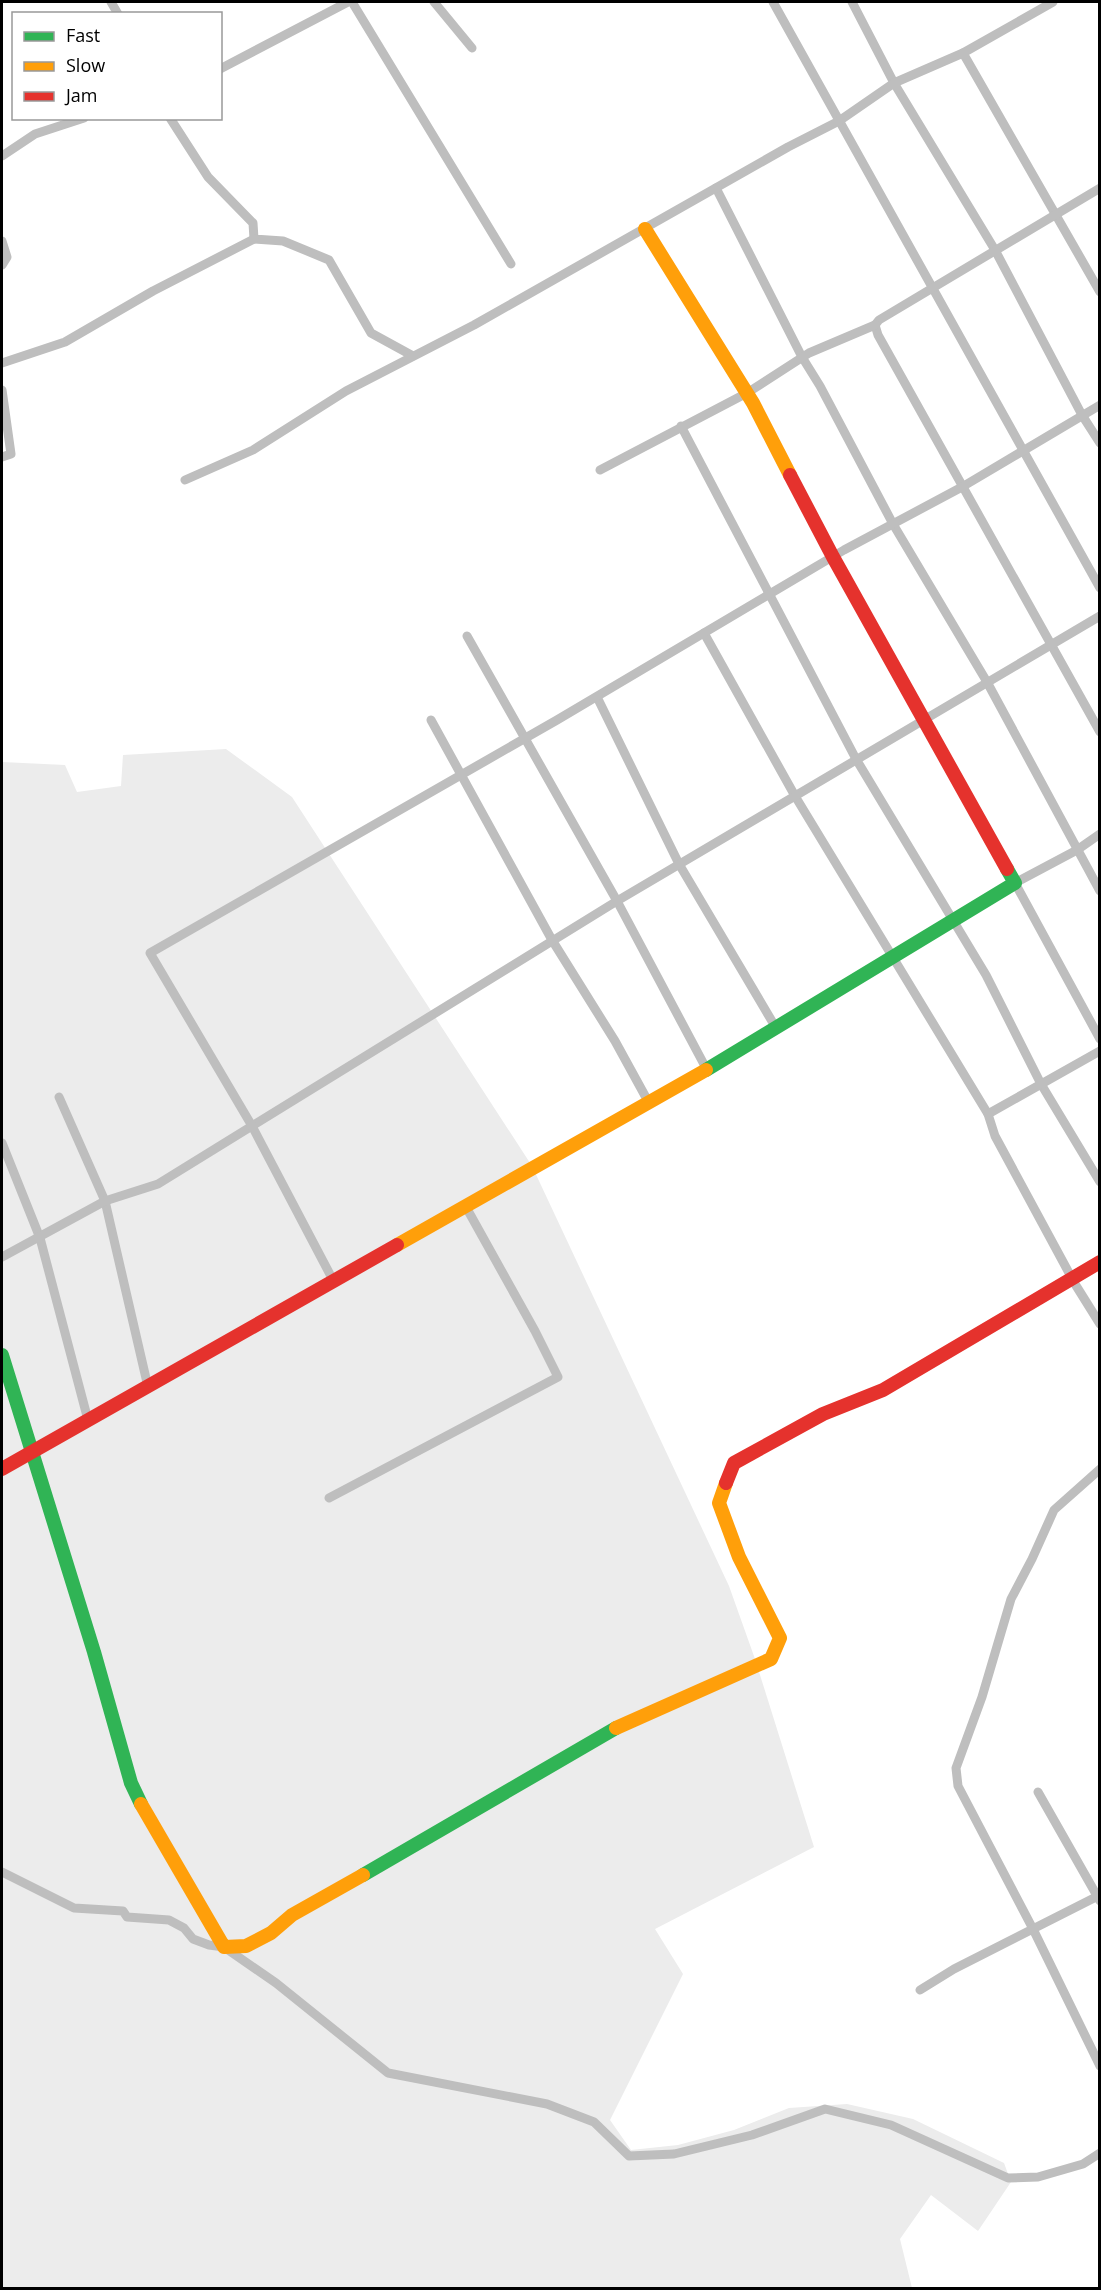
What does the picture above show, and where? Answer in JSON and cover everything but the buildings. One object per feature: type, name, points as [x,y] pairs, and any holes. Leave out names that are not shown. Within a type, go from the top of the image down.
[{"type":"street","points":[[222,68],[350,2],[511,264]]},
{"type":"street","points":[[434,2],[472,48]]},
{"type":"street","points":[[773,2],[1100,588]]},
{"type":"street","points":[[852,2],[894,83],[995,250],[1082,415],[1100,443]]},
{"type":"street","points":[[185,480],[253,450],[346,391],[474,325],[788,147],[839,121],[894,83],[963,53],[1053,2]]},
{"type":"street","points":[[963,53],[1100,292]]},
{"type":"street","points":[[2,156],[35,134],[78,120]]},
{"type":"street","points":[[171,120],[208,177],[252,224],[254,238]]},
{"type":"street","points":[[716,188],[802,357],[820,386],[893,524],[987,682],[1100,891]]},
{"type":"street","points":[[600,470],[747,393],[802,357],[875,325],[879,320],[932,287],[1100,188]]},
{"type":"street","points":[[645,229],[747,393],[833,557],[925,719],[1100,1039]]},
{"type":"street","points":[[2,363],[65,342],[153,291],[254,238],[283,240],[329,260],[371,333],[413,356]]},
{"type":"street","points":[[2,241],[7,257],[2,265]]},
{"type":"street","points":[[875,325],[878,335],[962,488],[1100,732]]},
{"type":"street","points":[[2,390],[11,454],[2,457]]},
{"type":"street","points":[[334,1282],[252,1126],[150,953],[597,697],[833,557],[962,488],[1023,449],[1100,405]]},
{"type":"street","points":[[681,426],[856,759],[986,975],[1041,1084],[1100,1182]]},
{"type":"street","points":[[2,1257],[105,1201],[158,1184],[552,940],[1100,616]]},
{"type":"street","points":[[704,633],[795,796],[988,1114],[994,1136],[1071,1277],[1100,1324]]},
{"type":"street","points":[[466,636],[617,901],[707,1070]]},
{"type":"street","points":[[597,697],[679,864],[776,1028]]},
{"type":"street","points":[[431,720],[552,940],[615,1041],[649,1103]]},
{"type":"street","points":[[2,1469],[707,1070],[1015,883],[1077,850],[1100,834]]},
{"type":"street","points":[[988,1114],[1100,1051]]},
{"type":"street","points":[[59,1097],[105,1201],[148,1387]]},
{"type":"street","points":[[2,1143],[40,1238],[88,1420]]},
{"type":"street","points":[[329,1498],[558,1377],[536,1331],[466,1207]]},
{"type":"street","points":[[2,1872],[74,1908],[123,1911],[127,1917],[169,1920],[184,1928],[193,1939],[209,1945],[246,1946],[271,1933],[292,1915],[410,1849],[603,1734],[771,1659],[780,1638],[739,1557],[719,1503],[734,1463],[823,1414],[884,1390],[1071,1277],[1100,1262]]},
{"type":"street","points":[[2,1355],[94,1652],[130,1783],[136,1796],[224,1947],[276,1983],[388,2073],[547,2104],[594,2122],[629,2156],[674,2154],[752,2135],[825,2109],[891,2125],[1008,2178],[1038,2177],[1083,2164],[1100,2153]]},
{"type":"street","points":[[1100,1469],[1054,1510],[1011,1599],[982,1697],[956,1768],[958,1786],[1033,1929],[1100,2066]]},
{"type":"street","points":[[920,1990],[954,1969],[1099,1897],[1038,1792]]},
{"type":"shaded area","points":[[226,749],[292,797],[532,1166],[729,1586],[755,1659],[814,1847],[655,1929],[683,1974],[610,2120],[631,2150],[678,2145],[734,2130],[789,2108],[847,2104],[913,2119],[1004,2163],[1011,2182],[978,2231],[931,2195],[900,2239],[912,2288],[2,2288],[2,762],[65,765],[77,792],[121,786],[123,755]]},
{"type":"traffic: fast","points":[[706,1070],[1015,883],[1007,869]]},
{"type":"traffic: fast","points":[[2,1355],[94,1652],[131,1783],[141,1804]]},
{"type":"traffic: fast","points":[[363,1875],[616,1728]]},
{"type":"traffic: slow","points":[[645,229],[753,403],[790,475]]},
{"type":"traffic: slow","points":[[397,1245],[706,1070]]},
{"type":"traffic: slow","points":[[616,1728],[771,1659],[780,1638],[739,1557],[719,1503],[726,1483]]},
{"type":"traffic: slow","points":[[141,1804],[224,1947],[246,1946],[271,1933],[292,1915],[363,1875]]},
{"type":"traffic: jam","points":[[790,475],[833,557],[1007,869]]},
{"type":"traffic: jam","points":[[2,1469],[397,1245]]},
{"type":"traffic: jam","points":[[726,1483],[734,1463],[823,1414],[883,1390],[1100,1262]]}]
